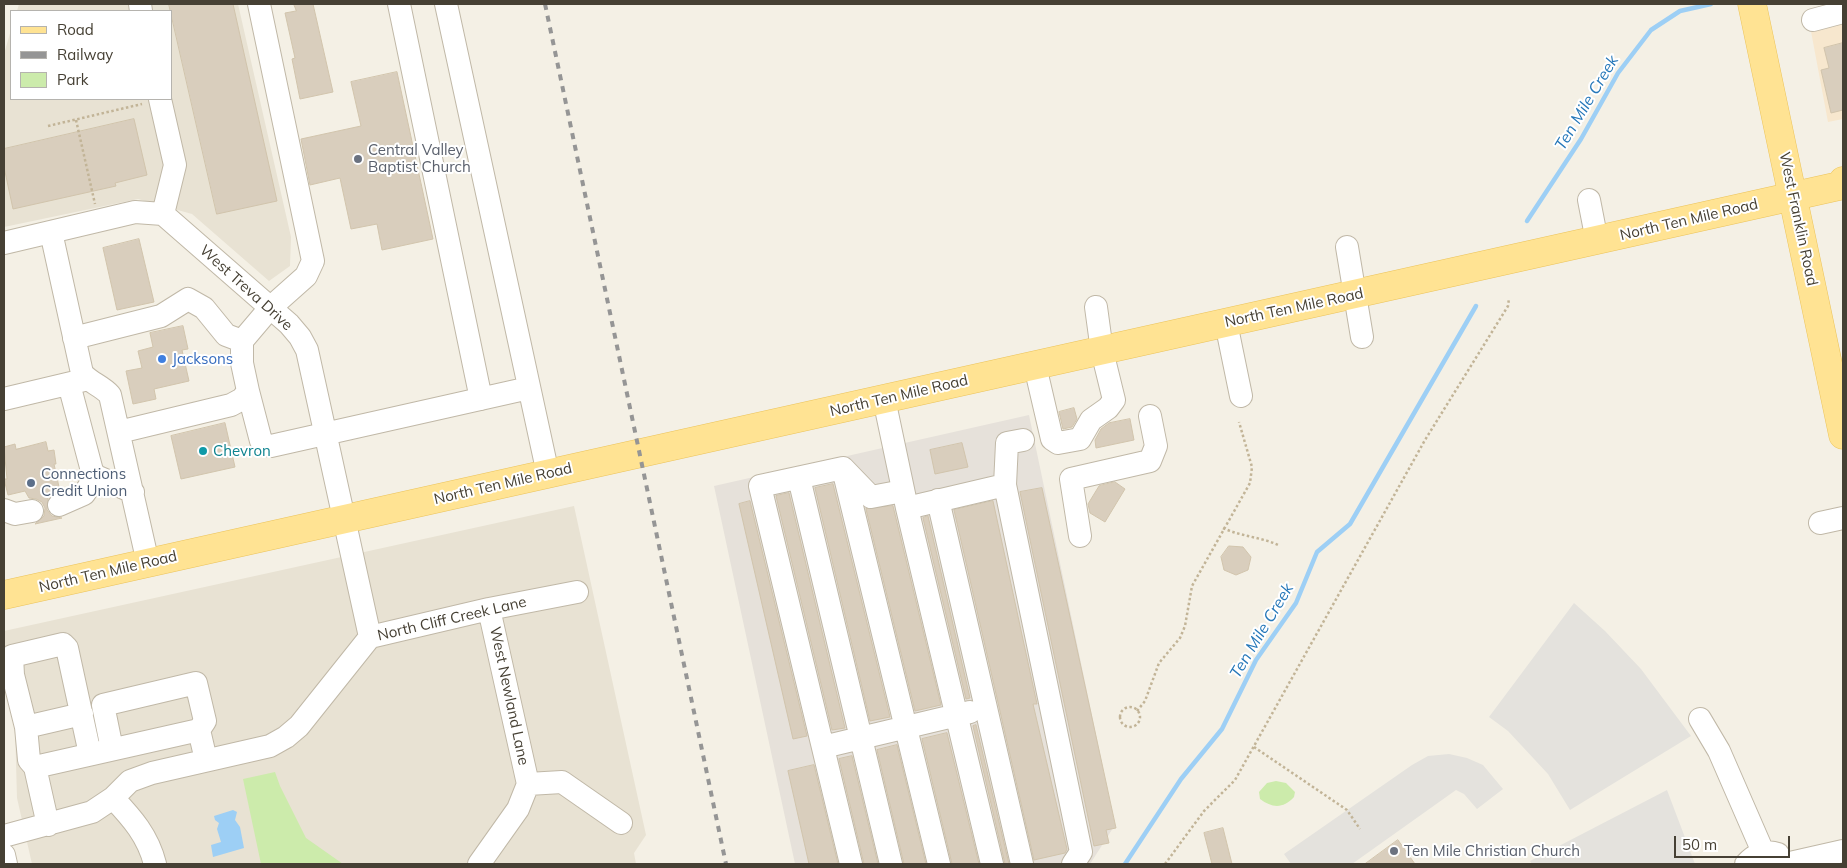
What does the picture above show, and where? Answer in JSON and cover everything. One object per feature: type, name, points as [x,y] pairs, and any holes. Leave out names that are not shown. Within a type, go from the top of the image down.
[{"type":"main road","name":"West Franklin Road","points":[[1752,4],[1843,435]]},
{"type":"main road","name":"North Ten Mile Road","points":[[4,595],[1842,186]]},
{"type":"street","points":[[259,4],[313,261],[306,276],[270,308],[242,341],[242,363],[261,441],[266,445],[326,435],[529,388]]},
{"type":"street","points":[[399,4],[481,399]]},
{"type":"street","points":[[446,4],[548,474]]},
{"type":"street","points":[[1813,20],[1843,12]]},
{"type":"street","points":[[4,243],[135,212],[163,214],[175,164],[161,100]]},
{"type":"street","points":[[1589,200],[1597,241]]},
{"type":"street","name":"West Treva Drive","points":[[163,214],[270,308],[300,337],[307,350],[370,637]]},
{"type":"street","points":[[51,232],[82,374],[78,382],[89,465],[96,476],[133,492]]},
{"type":"street","points":[[1347,246],[1362,337]]},
{"type":"street","points":[[74,338],[161,316],[188,299],[204,308],[226,335],[242,341]]},
{"type":"street","points":[[1035,366],[1052,439],[1058,443],[1080,440],[1091,420],[1108,408],[1114,400],[1102,351],[1096,306]]},
{"type":"street","points":[[1226,323],[1242,396]]},
{"type":"street","points":[[4,399],[78,382],[101,386],[110,395],[148,563]]},
{"type":"street","points":[[119,432],[231,405],[242,399],[248,391]]},
{"type":"street","points":[[884,399],[905,499],[992,864]]},
{"type":"street","points":[[1080,536],[1071,479],[1150,461],[1156,446],[1150,416]]},
{"type":"street","points":[[1023,440],[1007,443],[1005,485],[1081,852],[1074,864]]},
{"type":"street","points":[[843,468],[870,497],[938,500],[1005,485]]},
{"type":"street","points":[[843,468],[760,486],[851,864]]},
{"type":"street","points":[[843,468],[939,864]]},
{"type":"street","points":[[59,505],[84,494],[96,476]]},
{"type":"street","points":[[799,478],[891,864]]},
{"type":"street","points":[[938,500],[1022,864]]},
{"type":"street","points":[[4,510],[15,514],[32,511]]},
{"type":"street","points":[[1820,523],[1843,518]]},
{"type":"street","name":"North Cliff Creek Lane","points":[[4,836],[92,812],[113,798],[130,782],[152,773],[270,746],[286,737],[299,726],[370,637],[489,609],[577,592]]},
{"type":"street","name":"West Newland Lane","points":[[489,609],[528,784]]},
{"type":"street","points":[[48,825],[35,767],[29,760],[24,663],[12,656],[63,644],[67,648],[90,754]]},
{"type":"street","points":[[35,767],[199,730],[205,721],[196,683],[103,705],[112,749]]},
{"type":"street","points":[[823,747],[986,708]]},
{"type":"street","points":[[26,727],[82,714]]},
{"type":"street","points":[[1700,719],[1723,760],[1754,858],[1778,854],[1791,863],[1843,851]]},
{"type":"street","points":[[199,730],[206,760]]},
{"type":"street","points":[[480,864],[518,809],[528,784],[562,782],[621,823]]},
{"type":"street","points":[[113,798],[137,824],[151,850],[155,864]]},
{"type":"street","points":[[4,855],[6,864]]},
{"type":"path","points":[[48,126],[157,100]]},
{"type":"path","points":[[76,120],[99,220]]},
{"type":"path","points":[[1165,864],[1204,811],[1235,780],[1425,440],[1508,306],[1509,298]]},
{"type":"path","points":[[1137,711],[1145,701],[1159,664],[1183,632],[1192,586],[1208,561],[1223,528],[1252,476],[1252,467],[1239,422]]},
{"type":"path","points":[[1223,528],[1249,538],[1268,540],[1280,546]]},
{"type":"path","points":[[1132,707],[1137,711],[1139,717],[1135,725],[1126,726],[1121,722],[1121,713],[1125,708],[1132,707]]},
{"type":"path","points":[[1254,747],[1348,810],[1360,829]]},
{"type":"shaded area","points":[[19,4],[238,4],[291,237],[290,266],[269,281],[192,214],[138,199],[4,227],[4,54],[10,33],[10,100],[172,100],[172,10],[17,10]]},
{"type":"shaded area","points":[[1843,4],[1843,119],[1828,122],[1807,10]]},
{"type":"shaded area","points":[[1029,415],[1115,825],[1090,864],[795,864],[714,486]]},
{"type":"shaded area","points":[[574,506],[646,835],[634,853],[636,864],[32,864],[17,798],[15,727],[4,683],[4,631]]},
{"type":"shaded area","points":[[1574,603],[1605,631],[1641,669],[1691,736],[1570,810],[1548,774],[1508,731],[1489,717]]},
{"type":"shaded area","points":[[1449,754],[1467,758],[1483,765],[1503,789],[1477,809],[1464,794],[1456,790],[1352,864],[1291,864],[1284,854],[1412,765],[1428,756]]},
{"type":"shaded area","points":[[1667,790],[1695,864],[1532,864],[1530,861]]},
{"type":"green space","points":[[275,772],[306,838],[343,864],[261,864],[243,779]]},
{"type":"green space","points":[[1276,781],[1286,783],[1295,792],[1294,797],[1286,804],[1277,806],[1260,799],[1259,792],[1267,783]]},
{"type":"water","points":[[233,810],[237,812],[235,820],[240,827],[244,848],[213,857],[211,845],[221,842],[217,829],[219,823],[215,820],[214,816]]},
{"type":"building","points":[[169,4],[233,4],[277,201],[217,214],[172,17],[172,10]]},
{"type":"building","points":[[294,4],[313,4],[333,92],[300,99],[292,59],[295,58],[285,13],[296,11]]},
{"type":"building","points":[[1843,43],[1843,110],[1831,113],[1821,70],[1829,68],[1824,48]]},
{"type":"building","name":"Central Valley Baptist Church","points":[[397,72],[433,239],[382,250],[377,224],[351,229],[340,178],[310,185],[301,139],[361,126],[351,82]]},
{"type":"building","points":[[134,119],[147,175],[115,183],[116,186],[13,209],[4,167],[4,149]]},
{"type":"building","points":[[139,239],[154,302],[117,310],[103,248]]},
{"type":"building","name":"Jacksons","points":[[183,326],[188,349],[182,350],[189,381],[154,389],[156,399],[133,404],[126,371],[142,368],[138,351],[153,347],[150,333]]},
{"type":"building","points":[[1074,408],[1077,419],[1072,427],[1063,429],[1059,412]]},
{"type":"building","points":[[1130,419],[1134,440],[1096,448],[1095,440],[1101,429],[1109,423]]},
{"type":"building","name":"Chevron","points":[[225,423],[235,467],[181,479],[171,436]]},
{"type":"building","name":"Connections Credit Union","points":[[46,442],[48,451],[54,450],[56,464],[54,464],[59,487],[55,488],[56,492],[48,498],[47,510],[52,516],[62,518],[35,524],[44,516],[45,508],[42,502],[29,498],[25,491],[8,495],[4,479],[7,479],[4,447],[15,444],[16,449]]},
{"type":"building","points":[[962,443],[968,467],[935,474],[930,450]]},
{"type":"building","points":[[1115,482],[1125,489],[1105,522],[1090,513],[1088,504],[1099,486]]},
{"type":"building","points":[[833,484],[890,717],[870,721],[815,488]]},
{"type":"building","points":[[1042,488],[1116,828],[1106,830],[1109,843],[1094,846],[1020,492]]},
{"type":"building","points":[[789,493],[845,728],[832,730],[776,496]]},
{"type":"building","points":[[750,501],[807,736],[793,739],[739,504]]},
{"type":"building","points":[[993,501],[1037,704],[1033,704],[1067,849],[1065,853],[1034,860],[954,510]]},
{"type":"building","points":[[893,506],[941,705],[915,711],[866,509]]},
{"type":"building","points":[[928,516],[970,698],[966,699],[923,518]]},
{"type":"building","points":[[1229,546],[1243,547],[1251,557],[1248,570],[1236,575],[1224,570],[1221,557]]},
{"type":"building","points":[[976,725],[1009,864],[1005,864],[973,726]]},
{"type":"building","points":[[947,733],[979,864],[952,864],[922,739]]},
{"type":"building","points":[[897,745],[926,864],[904,864],[877,750]]},
{"type":"building","points":[[852,756],[878,864],[864,864],[839,759]]},
{"type":"building","points":[[814,765],[838,864],[809,864],[788,771]]},
{"type":"building","points":[[1223,828],[1232,864],[1212,864],[1204,833]]},
{"type":"building","name":"Ten Mile Christian Church","points":[[1398,840],[1415,864],[1365,864]]},
{"type":"waterway","name":"Ten Mile Creek","points":[[1527,221],[1581,139],[1618,73],[1651,30],[1680,11],[1711,4]]},
{"type":"waterway","name":"Ten Mile Creek","points":[[1125,864],[1181,779],[1222,729],[1256,660],[1296,603],[1317,552],[1350,524],[1476,306]]},
{"type":"railway","points":[[545,4],[726,864]]},
{"type":"place","name":"Central Valley Baptist Church","points":[[358,159]]},
{"type":"place","name":"Jacksons","points":[[162,359]]},
{"type":"place","name":"Chevron","points":[[203,451]]},
{"type":"place","name":"Connections Credit Union","points":[[31,483]]},
{"type":"place","name":"Ten Mile Christian Church","points":[[1394,851]]}]
